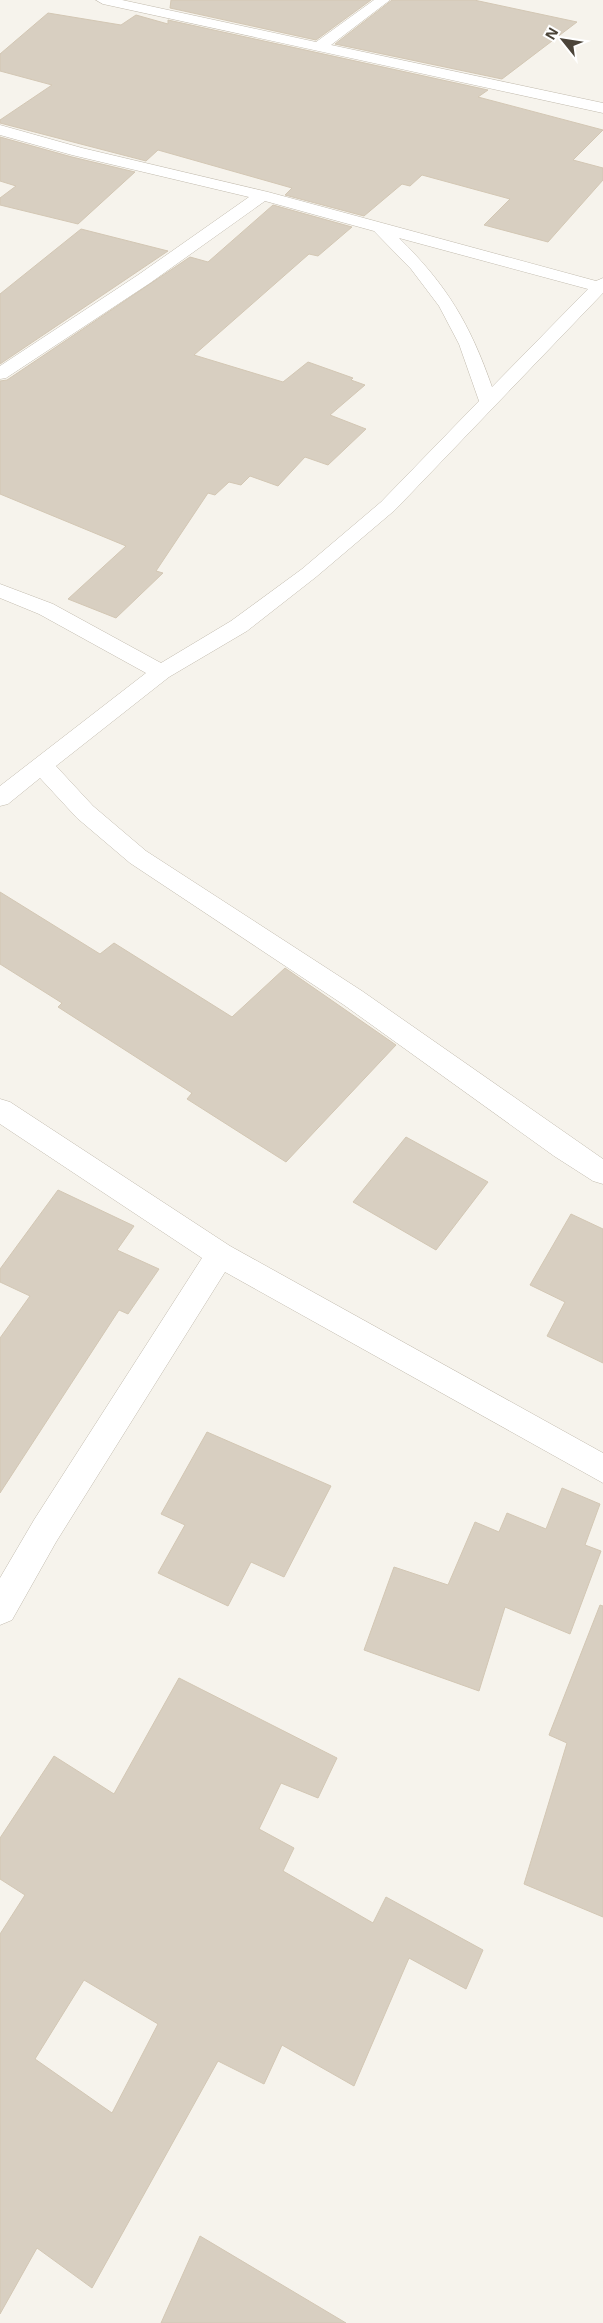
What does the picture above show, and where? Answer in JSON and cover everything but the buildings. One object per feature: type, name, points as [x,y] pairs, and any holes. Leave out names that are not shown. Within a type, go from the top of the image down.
[{"type":"street","points":[[103,0],[603,108]]},
{"type":"street","points":[[320,46],[383,0]]},
{"type":"street","points":[[0,130],[78,152],[262,195],[380,228],[602,285],[388,506],[309,573],[240,626],[161,672],[0,798]]},
{"type":"street","points":[[0,374],[144,279],[262,195]]},
{"type":"street","points":[[380,228],[417,264],[441,296],[464,336],[488,402]]},
{"type":"street","points":[[0,590],[46,608],[161,672]]},
{"type":"street","points":[[41,765],[85,812],[138,857],[353,998],[564,1148],[603,1173]]},
{"type":"street","points":[[0,1110],[220,1255],[603,1469]]},
{"type":"street","points":[[0,1609],[45,1531],[220,1255]]}]
